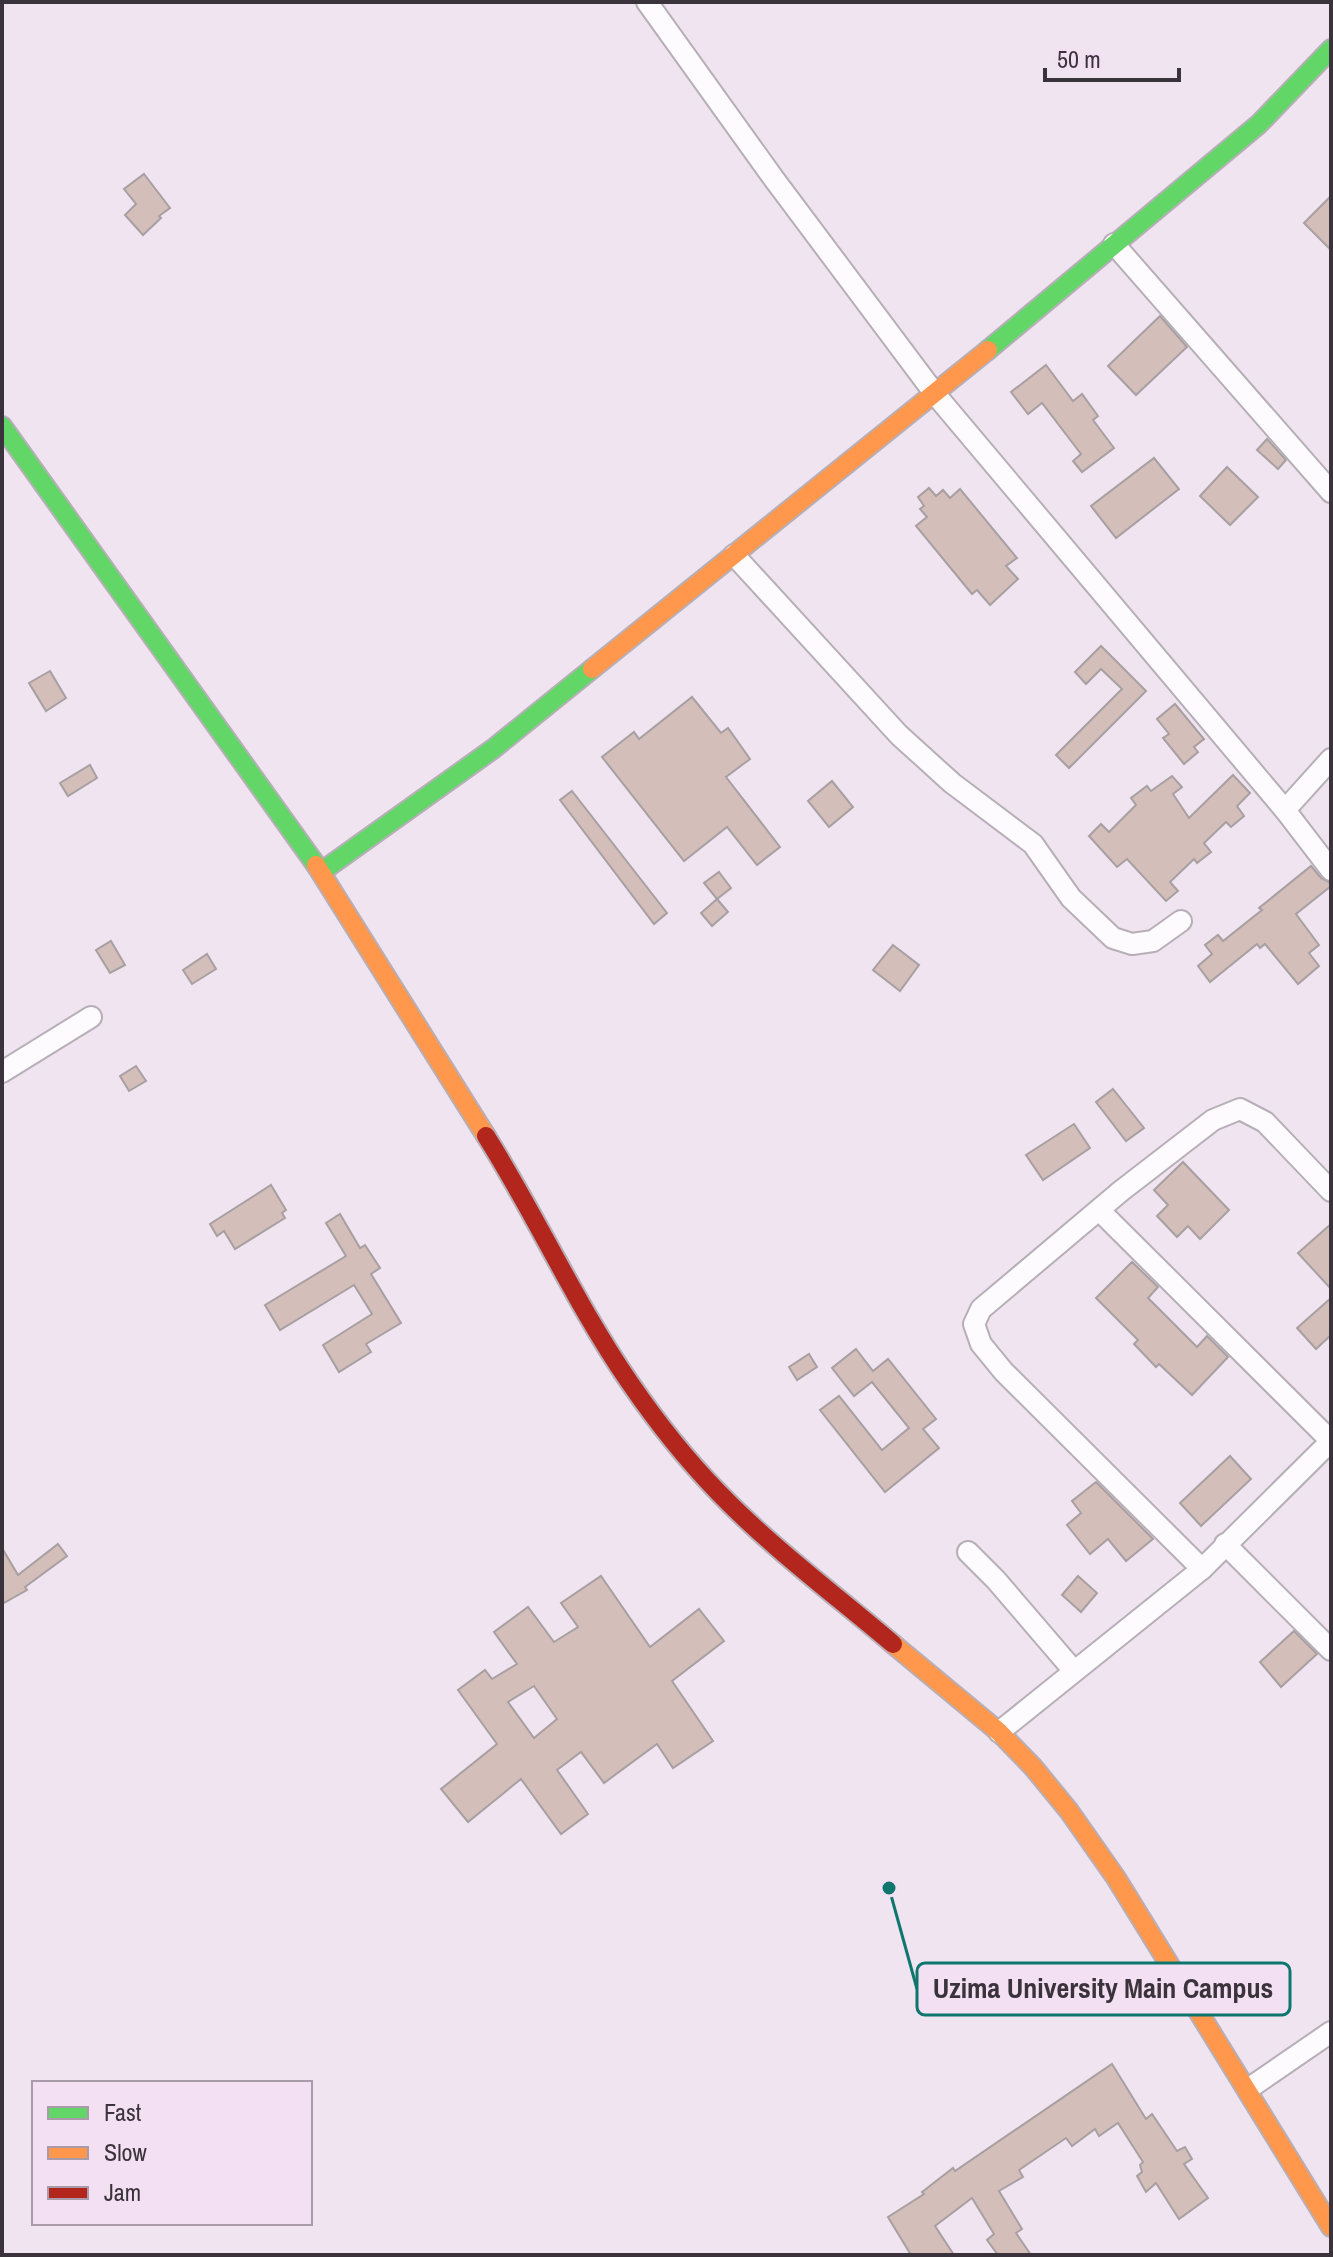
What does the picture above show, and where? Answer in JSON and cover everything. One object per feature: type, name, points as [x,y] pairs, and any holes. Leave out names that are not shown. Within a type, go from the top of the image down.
[{"type":"main road","points":[[321,872],[493,749],[935,394],[1259,124],[1331,49]]},
{"type":"main road","points":[[2,426],[321,872],[498,1155],[598,1333],[630,1383],[718,1492],[775,1545],[999,1732],[1033,1767],[1109,1867],[1331,2227]]},
{"type":"street","points":[[647,2],[774,179],[935,394],[1285,810],[1331,870]]},
{"type":"street","points":[[1114,244],[1331,492]]},
{"type":"street","points":[[734,555],[899,735],[952,783],[1033,844],[1071,898],[1113,938],[1132,944],[1153,941],[1181,921]]},
{"type":"street","points":[[1285,810],[1331,759]]},
{"type":"street","points":[[2,1072],[91,1017]]},
{"type":"street","points":[[1202,1569],[1004,1372],[981,1344],[974,1324],[981,1309],[1099,1210],[1213,1120],[1240,1109],[1265,1122],[1331,1191]]},
{"type":"street","points":[[999,1732],[1202,1569],[1331,1441],[1099,1210]]},
{"type":"street","points":[[1225,1544],[1331,1650]]},
{"type":"street","points":[[968,1552],[1074,1671]]},
{"type":"street","points":[[1248,2089],[1331,2032]]},
{"type":"building","points":[[144,174],[170,208],[143,235],[125,215],[136,204],[124,189]]},
{"type":"building","points":[[1331,196],[1331,250],[1304,223]]},
{"type":"building","points":[[1160,316],[1187,347],[1136,395],[1108,366]]},
{"type":"building","points":[[1046,365],[1073,401],[1082,394],[1098,416],[1093,420],[1114,448],[1082,472],[1073,461],[1081,454],[1042,403],[1028,414],[1011,392]]},
{"type":"building","points":[[1267,439],[1286,460],[1278,469],[1257,450]]},
{"type":"building","points":[[1154,458],[1179,489],[1116,538],[1091,506]]},
{"type":"building","points":[[1227,467],[1258,497],[1230,525],[1200,496]]},
{"type":"building","points":[[929,488],[936,496],[943,490],[950,498],[960,489],[1017,558],[1006,566],[1018,579],[990,605],[977,590],[972,594],[916,526],[927,517],[920,509],[924,506],[918,497]]},
{"type":"building","points":[[1101,646],[1146,691],[1069,768],[1056,755],[1122,689],[1101,669],[1086,684],[1075,672]]},
{"type":"building","points":[[50,671],[66,698],[46,711],[29,683]]},
{"type":"building","points":[[692,697],[721,733],[728,728],[750,759],[726,777],[780,847],[757,865],[727,827],[684,861],[602,757],[634,732],[639,739]]},
{"type":"building","points":[[1175,704],[1204,739],[1194,747],[1198,752],[1184,764],[1163,738],[1169,734],[1157,719]]},
{"type":"building","points":[[90,765],[97,778],[68,796],[60,783]]},
{"type":"building","points":[[1233,775],[1250,793],[1237,806],[1244,816],[1231,827],[1226,822],[1204,843],[1211,852],[1197,863],[1194,859],[1170,882],[1178,891],[1166,901],[1127,859],[1117,867],[1089,836],[1101,824],[1109,832],[1136,805],[1131,798],[1147,786],[1151,791],[1172,776],[1182,787],[1173,794],[1189,818]]},
{"type":"building","points":[[832,781],[853,807],[829,827],[808,801]]},
{"type":"building","points":[[572,791],[667,913],[654,924],[560,800]]},
{"type":"building","points":[[1311,866],[1331,886],[1296,914],[1319,945],[1309,953],[1319,966],[1298,984],[1265,944],[1260,948],[1257,944],[1210,982],[1198,966],[1212,954],[1205,945],[1218,935],[1223,941]]},
{"type":"building","points":[[719,872],[731,888],[717,899],[704,883]]},
{"type":"building","points":[[717,899],[728,912],[712,926],[701,913]]},
{"type":"building","points":[[111,941],[125,965],[110,973],[96,950]]},
{"type":"building","points":[[893,945],[919,965],[900,991],[873,970]]},
{"type":"building","points":[[207,954],[216,969],[192,984],[183,970]]},
{"type":"building","points":[[136,1066],[146,1081],[129,1091],[120,1076]]},
{"type":"building","points":[[1113,1089],[1144,1128],[1126,1141],[1096,1102]]},
{"type":"building","points":[[1074,1124],[1090,1148],[1043,1180],[1026,1155]]},
{"type":"building","points":[[1183,1162],[1229,1210],[1200,1239],[1188,1226],[1177,1237],[1157,1216],[1168,1205],[1154,1190]]},
{"type":"building","points":[[271,1185],[286,1210],[282,1213],[285,1218],[235,1249],[224,1231],[217,1236],[210,1224]]},
{"type":"building","points":[[340,1214],[360,1248],[365,1245],[380,1268],[371,1274],[401,1323],[366,1344],[371,1352],[339,1372],[323,1345],[372,1314],[354,1285],[280,1330],[265,1305],[346,1256],[326,1223]]},
{"type":"building","points":[[1331,1224],[1331,1289],[1298,1253]]},
{"type":"building","points":[[1132,1262],[1158,1287],[1148,1298],[1197,1347],[1207,1336],[1228,1357],[1192,1395],[1159,1364],[1156,1367],[1134,1344],[1138,1340],[1096,1298]]},
{"type":"building","points":[[1331,1298],[1331,1335],[1316,1349],[1297,1328]]},
{"type":"building","points":[[856,1349],[873,1371],[888,1359],[936,1419],[923,1429],[939,1448],[885,1492],[820,1410],[839,1396],[882,1450],[909,1428],[872,1382],[854,1396],[832,1368]]},
{"type":"building","points":[[809,1354],[817,1367],[797,1380],[789,1367]]},
{"type":"building","points":[[1230,1456],[1251,1479],[1201,1526],[1180,1503]]},
{"type":"building","points":[[1096,1482],[1153,1539],[1126,1561],[1108,1539],[1090,1554],[1067,1525],[1081,1513],[1072,1501]]},
{"type":"building","points":[[58,1544],[67,1556],[25,1587],[27,1590],[2,1604],[2,1548],[18,1575]]},
{"type":"building","points":[[601,1576],[650,1647],[699,1609],[724,1641],[672,1681],[713,1741],[673,1768],[657,1744],[604,1783],[581,1752],[557,1770],[588,1814],[561,1834],[521,1779],[468,1822],[441,1789],[497,1744],[458,1690],[485,1670],[492,1679],[517,1664],[494,1632],[528,1607],[554,1642],[578,1627],[561,1603]],"holes":[[[534,1686],[557,1719],[534,1738],[508,1702]]]},
{"type":"building","points":[[1078,1576],[1097,1593],[1081,1612],[1062,1595]]},
{"type":"building","points":[[1294,1631],[1317,1654],[1281,1687],[1260,1662]]},
{"type":"building","points":[[1112,2064],[1146,2119],[1152,2114],[1177,2151],[1185,2147],[1192,2159],[1184,2164],[1208,2198],[1179,2219],[1156,2183],[1146,2192],[1137,2176],[1142,2172],[1140,2165],[1143,2162],[1118,2123],[1099,2136],[1095,2129],[1072,2146],[1066,2138],[1019,2170],[1023,2177],[999,2191],[1022,2229],[1016,2233],[1031,2255],[998,2255],[987,2240],[994,2234],[972,2198],[935,2226],[954,2255],[911,2255],[888,2217],[924,2194],[922,2192],[953,2168],[955,2171]]},
{"type":"traffic: fast","points":[[988,350],[1259,124],[1331,49]]},
{"type":"traffic: fast","points":[[2,426],[316,865]]},
{"type":"traffic: fast","points":[[321,872],[493,749],[592,669]]},
{"type":"traffic: slow","points":[[592,669],[988,350]]},
{"type":"traffic: slow","points":[[316,865],[486,1136]]},
{"type":"traffic: slow","points":[[893,1644],[999,1732],[1069,1811],[1116,1878],[1331,2227]]},
{"type":"traffic: jam","points":[[486,1136],[610,1353],[672,1439],[718,1492],[759,1532],[893,1644]]},
{"type":"place","name":"Uzima University Main Campus","points":[[889,1888]]}]
